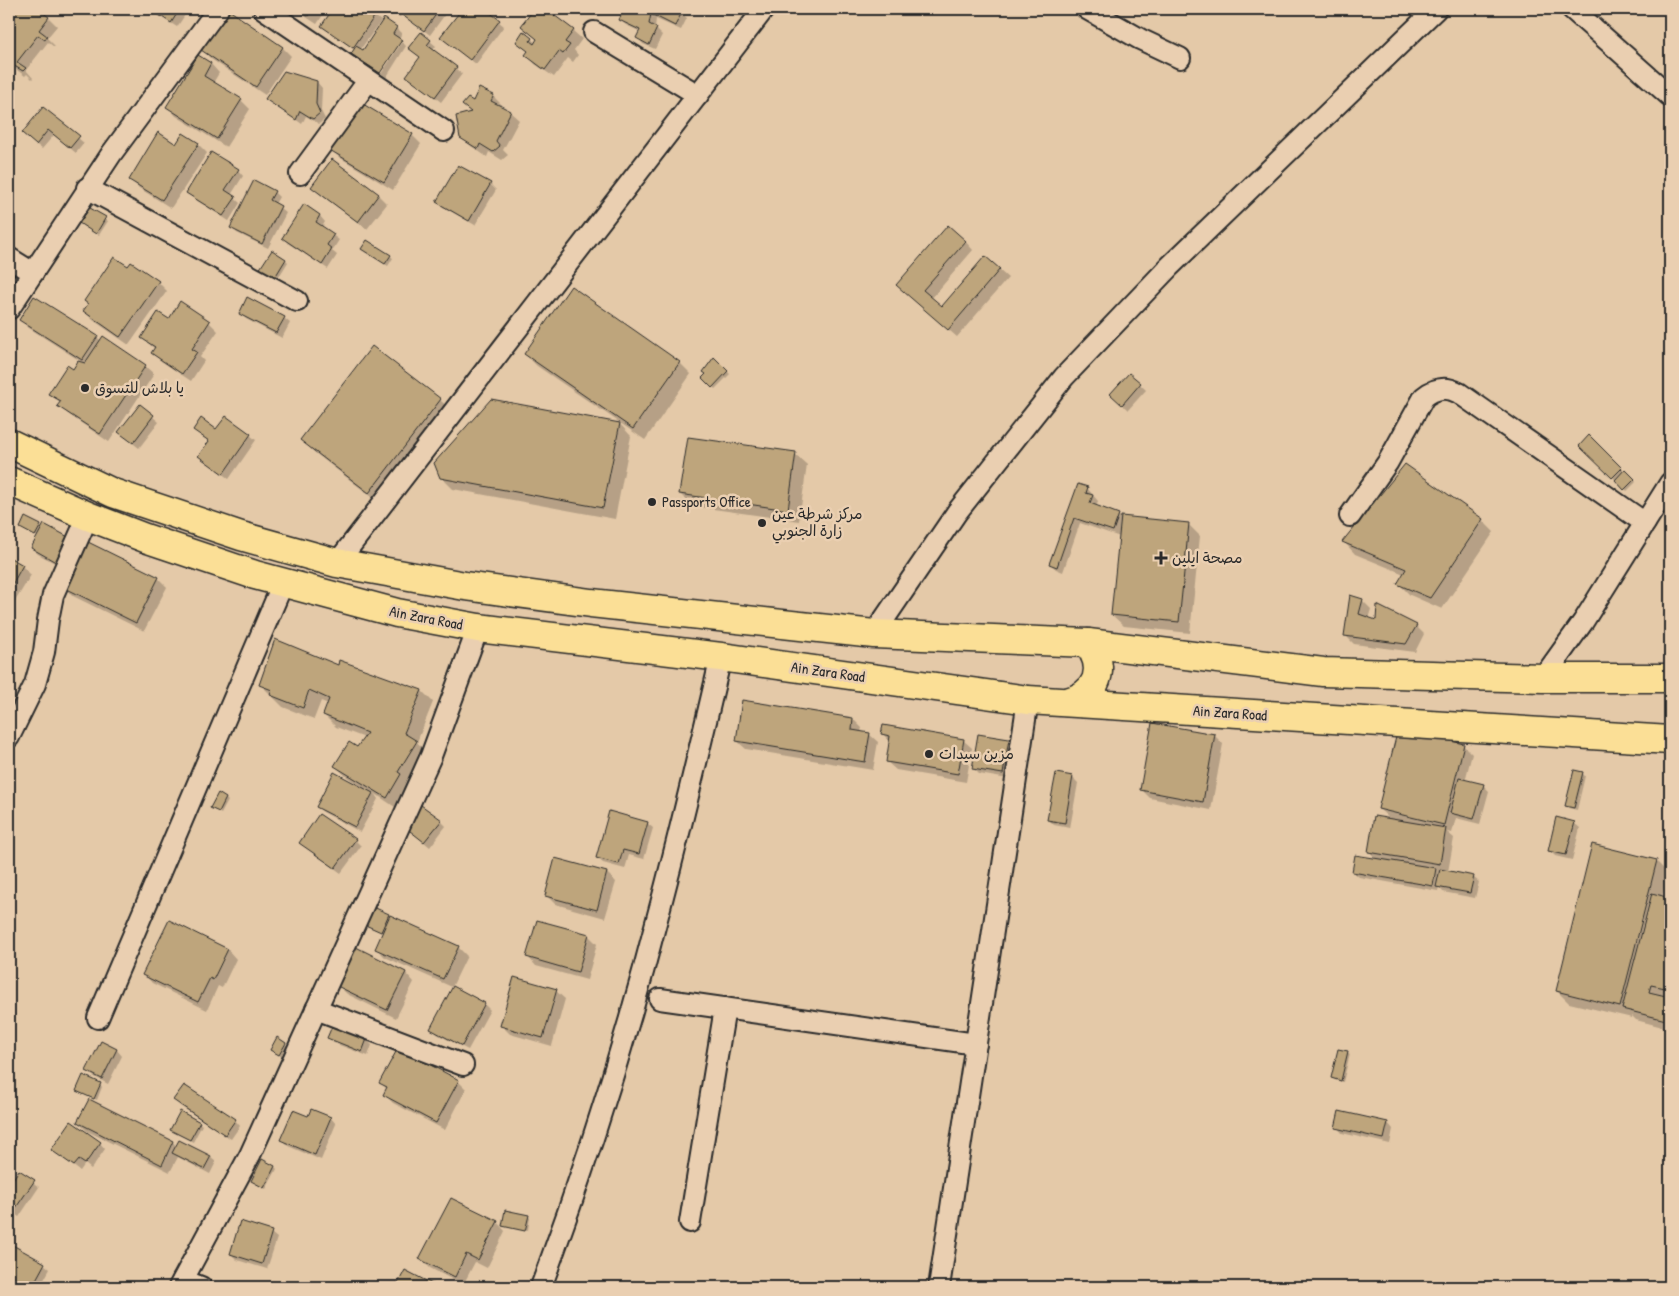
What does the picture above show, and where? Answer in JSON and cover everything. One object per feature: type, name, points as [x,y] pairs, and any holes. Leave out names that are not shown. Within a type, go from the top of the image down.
[{"type":"main road","points":[[9,443],[113,493],[241,536],[337,563],[466,586],[591,603],[874,634],[1088,643],[1323,672],[1543,678],[1670,678]]},
{"type":"main road","name":"Ain Zara Road","points":[[9,481],[88,516],[200,558],[283,583],[397,613],[478,628],[721,657],[1028,700],[1670,740]]},
{"type":"main road","points":[[1067,702],[1087,694],[1094,685],[1098,674],[1095,652],[1088,643]]},
{"type":"street","points":[[264,9],[444,131]]},
{"type":"street","points":[[337,563],[764,9]]},
{"type":"street","points":[[1087,9],[1140,39],[1180,58]]},
{"type":"street","points":[[874,634],[957,512],[1064,377],[1170,266],[1436,9]]},
{"type":"street","points":[[1572,9],[1670,96]]},
{"type":"street","points":[[9,309],[88,188],[212,11]]},
{"type":"street","points":[[594,32],[698,95]]},
{"type":"street","points":[[300,174],[368,81]]},
{"type":"street","points":[[88,188],[297,301]]},
{"type":"street","points":[[9,258],[33,273]]},
{"type":"street","points":[[1350,516],[1388,462],[1424,397],[1430,392],[1444,388],[1459,392],[1645,523]]},
{"type":"street","points":[[1543,678],[1583,622],[1670,483]]},
{"type":"street","points":[[9,737],[36,684],[54,595],[88,516]]},
{"type":"street","points":[[98,1018],[283,583]]},
{"type":"street","points":[[188,1285],[250,1155],[431,756],[478,628]]},
{"type":"street","points":[[540,1287],[581,1171],[633,1005],[681,829],[721,657]]},
{"type":"street","points":[[938,1287],[1028,700]]},
{"type":"street","points":[[660,999],[976,1044]]},
{"type":"street","points":[[690,1222],[724,1008]]},
{"type":"street","points":[[316,1009],[463,1065]]},
{"type":"building","points":[[9,9],[38,9],[49,17],[39,30],[47,36],[45,40],[38,35],[17,62],[26,68],[23,71],[9,63]]},
{"type":"building","points":[[150,9],[180,9],[171,23]]},
{"type":"building","points":[[296,9],[313,9],[308,16]]},
{"type":"building","points":[[333,9],[369,9],[376,14],[353,48],[321,26]]},
{"type":"building","points":[[401,9],[440,9],[424,31],[398,12]]},
{"type":"building","points":[[462,9],[485,9],[500,20],[470,60],[440,37]]},
{"type":"building","points":[[534,9],[546,9],[574,30],[565,42],[570,45],[563,54],[559,51],[545,70],[525,55],[528,51],[516,42],[523,31],[532,38],[530,41],[534,44],[537,39],[521,26]]},
{"type":"building","points":[[624,9],[656,9],[660,11],[661,9],[675,9],[682,12],[675,26],[651,14],[649,24],[657,28],[649,45],[636,38],[640,30],[619,20]]},
{"type":"building","points":[[229,10],[283,47],[256,87],[201,50]]},
{"type":"building","points":[[384,18],[397,27],[393,34],[402,40],[380,73],[351,54],[356,46],[363,50]]},
{"type":"building","points":[[421,32],[431,40],[427,45],[457,67],[435,97],[406,76],[420,57],[408,48]]},
{"type":"building","points":[[198,55],[211,63],[204,76],[242,99],[217,139],[166,107]]},
{"type":"building","points":[[284,71],[317,81],[316,104],[320,113],[313,119],[300,111],[296,120],[265,99]]},
{"type":"building","points":[[479,88],[494,95],[491,101],[511,111],[496,141],[500,146],[493,152],[480,144],[478,149],[460,138],[456,116],[471,112],[462,105],[468,98],[473,101]]},
{"type":"building","points":[[358,101],[413,134],[384,182],[328,149]]},
{"type":"building","points":[[43,107],[80,136],[70,148],[48,130],[36,145],[22,133]]},
{"type":"building","points":[[158,132],[176,144],[183,133],[199,143],[162,200],[129,180]]},
{"type":"building","points":[[211,152],[239,169],[225,190],[236,197],[223,216],[186,193]]},
{"type":"building","points":[[332,159],[379,194],[358,222],[311,187]]},
{"type":"building","points":[[458,165],[491,183],[469,221],[436,202]]},
{"type":"building","points":[[254,180],[275,191],[270,200],[281,206],[262,244],[230,228]]},
{"type":"building","points":[[304,204],[320,215],[316,222],[334,234],[327,245],[332,249],[322,265],[282,238]]},
{"type":"building","points":[[90,208],[106,217],[96,234],[79,223]]},
{"type":"building","points":[[948,225],[966,241],[923,290],[942,306],[985,256],[1000,269],[948,330],[896,285]]},
{"type":"building","points":[[367,240],[391,255],[385,264],[361,249]]},
{"type":"building","points":[[272,250],[286,259],[272,282],[257,273]]},
{"type":"building","points":[[114,257],[128,266],[131,262],[159,281],[120,337],[83,311],[88,304],[84,301]]},
{"type":"building","points":[[571,286],[680,362],[633,429],[524,354]]},
{"type":"building","points":[[34,296],[98,336],[82,360],[19,320]]},
{"type":"building","points":[[247,297],[285,317],[276,333],[239,314]]},
{"type":"building","points":[[180,301],[210,321],[192,349],[197,352],[182,374],[151,353],[155,347],[141,338],[158,312],[169,319]]},
{"type":"building","points":[[103,336],[146,365],[100,434],[57,406],[61,401],[48,394],[67,365],[73,369],[78,361],[85,363]]},
{"type":"building","points":[[372,346],[441,399],[369,493],[300,440]]},
{"type":"building","points":[[714,357],[728,371],[712,388],[702,378],[706,374],[703,372]]},
{"type":"building","points":[[1129,373],[1141,383],[1122,405],[1110,394]]},
{"type":"building","points":[[491,399],[620,423],[603,508],[440,478],[434,463]]},
{"type":"building","points":[[140,404],[154,415],[133,443],[118,432]]},
{"type":"building","points":[[226,416],[251,434],[223,474],[198,456],[209,441],[193,430],[201,418],[216,429]]},
{"type":"building","points":[[1589,435],[1622,468],[1612,478],[1579,446]]},
{"type":"building","points":[[688,437],[796,452],[788,510],[679,494]]},
{"type":"building","points":[[1405,464],[1483,519],[1430,598],[1397,584],[1406,569],[1342,542]]},
{"type":"building","points":[[1625,469],[1635,479],[1624,490],[1615,480]]},
{"type":"building","points":[[1078,484],[1088,487],[1086,493],[1093,495],[1090,503],[1119,514],[1113,531],[1074,518],[1057,567],[1049,564]]},
{"type":"building","points":[[1121,516],[1189,523],[1179,622],[1111,615]]},
{"type":"building","points":[[25,517],[41,525],[35,536],[20,528]]},
{"type":"building","points":[[44,524],[74,540],[61,565],[31,548]]},
{"type":"building","points":[[86,541],[159,577],[136,623],[63,587]]},
{"type":"building","points":[[9,557],[23,565],[9,590]]},
{"type":"building","points":[[1350,595],[1363,599],[1359,614],[1376,620],[1377,605],[1417,625],[1406,644],[1344,636]]},
{"type":"building","points":[[275,639],[338,665],[339,660],[422,690],[404,733],[417,741],[398,772],[401,774],[387,798],[334,766],[349,742],[357,747],[367,733],[323,715],[329,699],[309,690],[303,708],[270,695],[272,690],[259,685]]},
{"type":"building","points":[[742,700],[853,718],[852,730],[870,733],[865,762],[736,741]]},
{"type":"building","points":[[1152,723],[1215,734],[1203,802],[1140,790]]},
{"type":"building","points":[[883,725],[964,739],[958,774],[886,762],[890,736],[881,734]]},
{"type":"building","points":[[1398,729],[1464,744],[1444,825],[1378,809]]},
{"type":"building","points":[[978,734],[1009,739],[1003,774],[972,769]]},
{"type":"building","points":[[1574,770],[1583,772],[1574,808],[1565,806]]},
{"type":"building","points":[[334,772],[373,793],[355,827],[316,807]]},
{"type":"building","points":[[1056,773],[1073,776],[1065,823],[1047,820]]},
{"type":"building","points":[[1459,778],[1484,784],[1474,819],[1450,813]]},
{"type":"building","points":[[218,793],[226,798],[219,812],[210,808]]},
{"type":"building","points":[[421,805],[442,820],[424,842],[405,827]]},
{"type":"building","points":[[609,811],[648,822],[639,854],[623,850],[619,864],[596,858]]},
{"type":"building","points":[[319,814],[356,839],[335,868],[299,843]]},
{"type":"building","points":[[1374,816],[1446,828],[1440,864],[1368,852]]},
{"type":"building","points":[[1556,817],[1575,822],[1566,855],[1548,851]]},
{"type":"building","points":[[1592,844],[1657,860],[1620,1007],[1556,991]]},
{"type":"building","points":[[1355,855],[1436,868],[1433,886],[1352,872]]},
{"type":"building","points":[[555,858],[607,872],[597,910],[545,896]]},
{"type":"building","points":[[1440,869],[1474,876],[1470,893],[1436,887]]},
{"type":"building","points":[[1652,893],[1670,898],[1670,989],[1651,985],[1649,992],[1670,997],[1670,1021],[1622,1009]]},
{"type":"building","points":[[369,905],[389,914],[381,932],[361,923]]},
{"type":"building","points":[[390,915],[459,946],[443,979],[375,949]]},
{"type":"building","points":[[169,920],[228,949],[213,980],[210,978],[198,1002],[142,975]]},
{"type":"building","points":[[537,920],[589,934],[578,972],[526,957]]},
{"type":"building","points":[[356,947],[406,972],[387,1010],[337,986]]},
{"type":"building","points":[[514,977],[557,989],[543,1038],[500,1026]]},
{"type":"building","points":[[453,986],[485,1003],[462,1046],[430,1029]]},
{"type":"building","points":[[333,1024],[367,1039],[362,1052],[327,1038]]},
{"type":"building","points":[[277,1037],[286,1043],[279,1055],[270,1050]]},
{"type":"building","points":[[101,1041],[117,1049],[102,1079],[86,1071]]},
{"type":"building","points":[[398,1048],[459,1080],[436,1123],[383,1095],[387,1087],[379,1083]]},
{"type":"building","points":[[1338,1049],[1348,1051],[1341,1081],[1331,1078]]},
{"type":"building","points":[[83,1075],[101,1083],[94,1099],[76,1091]]},
{"type":"building","points":[[184,1085],[236,1119],[225,1135],[173,1100]]},
{"type":"building","points":[[89,1099],[173,1141],[162,1165],[77,1122]]},
{"type":"building","points":[[311,1109],[331,1117],[315,1155],[280,1140],[293,1110],[308,1116]]},
{"type":"building","points":[[180,1111],[200,1122],[190,1140],[170,1130]]},
{"type":"building","points":[[1339,1111],[1388,1122],[1384,1139],[1335,1128]]},
{"type":"building","points":[[71,1121],[101,1142],[85,1164],[79,1160],[74,1166],[51,1150]]},
{"type":"building","points":[[179,1140],[211,1156],[204,1169],[172,1153]]},
{"type":"building","points":[[262,1159],[275,1166],[264,1188],[251,1181]]},
{"type":"building","points":[[19,1170],[35,1180],[13,1212],[9,1209],[9,1185]]},
{"type":"building","points":[[451,1198],[498,1221],[478,1260],[466,1254],[455,1277],[419,1259]]},
{"type":"building","points":[[505,1210],[529,1215],[525,1231],[502,1226]]},
{"type":"building","points":[[240,1221],[272,1231],[262,1264],[230,1254]]},
{"type":"building","points":[[9,1243],[45,1263],[32,1287],[25,1287],[9,1279]]},
{"type":"building","points":[[405,1270],[438,1287],[396,1287]]},
{"type":"place","name":"يا بلاش للتسوق","points":[[85,388]]},
{"type":"place","name":"Passports Office","points":[[652,502]]},
{"type":"place","name":"مركز شرطة عين زارة الجنوبي","points":[[762,523]]},
{"type":"place","name":"مصحة ايلين","points":[[1161,558]]},
{"type":"place","name":"مزين سيدات","points":[[929,754]]}]
